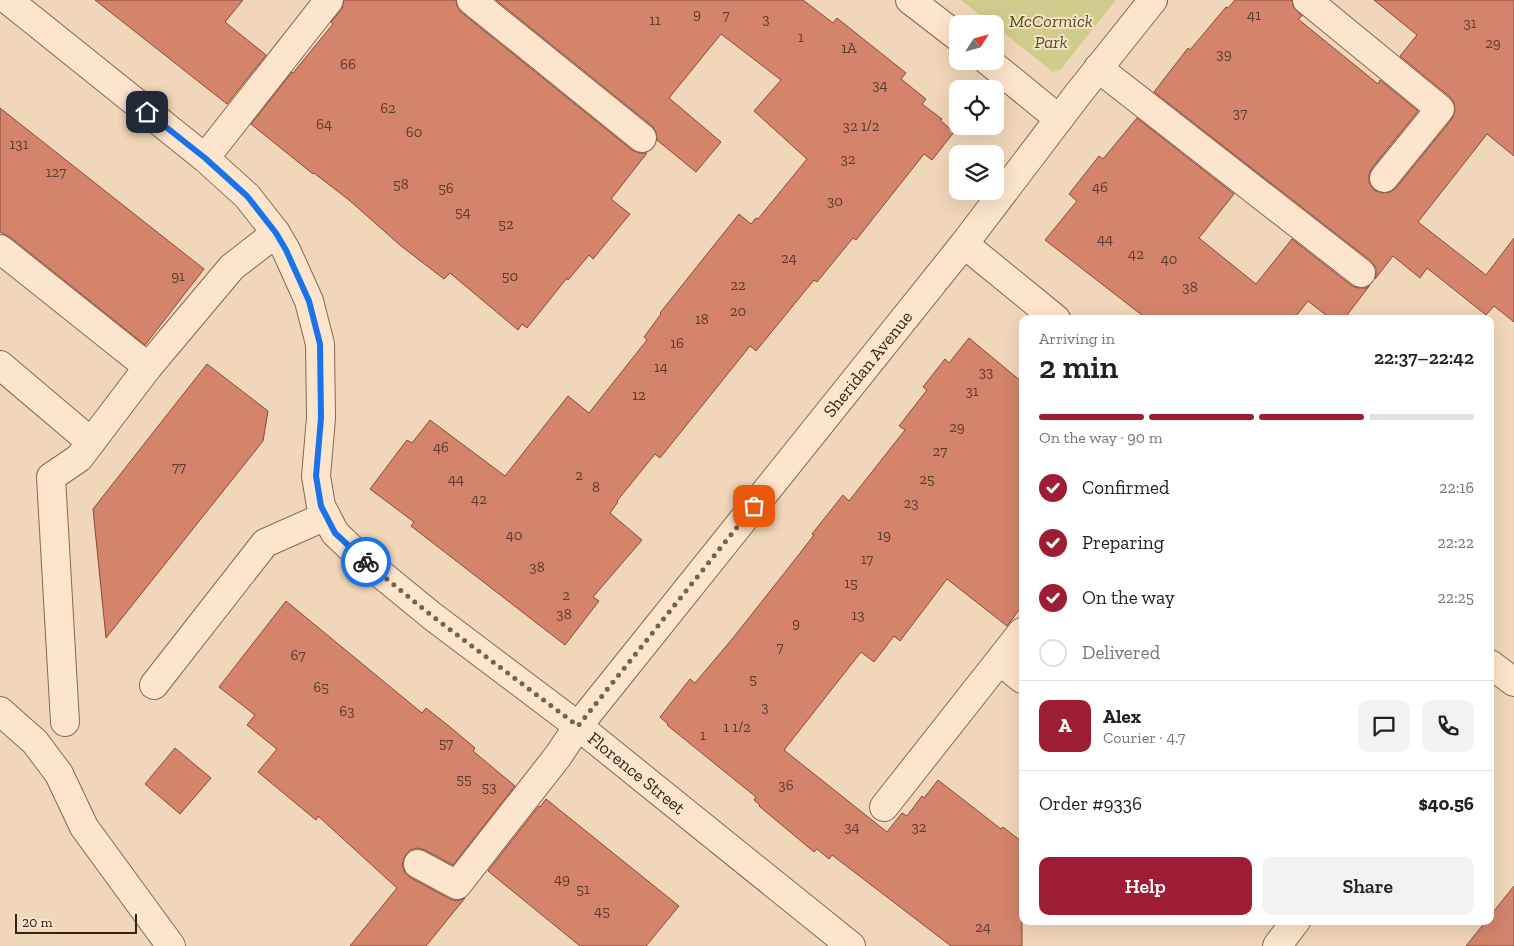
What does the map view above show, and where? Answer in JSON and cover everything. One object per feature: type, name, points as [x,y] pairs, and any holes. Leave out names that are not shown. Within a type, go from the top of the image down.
[{"type":"street","name":"Florence Street","points":[[8,0],[205,158],[247,196],[276,233],[286,250],[309,301],[320,344],[321,418],[316,476],[321,506],[335,533],[360,557],[432,616],[578,726],[850,946]]},
{"type":"street","points":[[205,158],[329,0]]},
{"type":"street","points":[[471,0],[642,138]]},
{"type":"street","points":[[910,0],[949,30]]},
{"type":"street","name":"Sheridan Avenue","points":[[418,864],[457,885],[558,756],[578,726],[964,244],[1098,68],[1153,0]]},
{"type":"street","points":[[1306,0],[1440,109],[1384,178]]},
{"type":"street","points":[[1098,68],[1361,273]]},
{"type":"street","points":[[999,70],[1059,119]]},
{"type":"street","points":[[65,722],[51,477],[79,458],[148,367],[232,267],[276,233]]},
{"type":"street","points":[[964,244],[1051,315]]},
{"type":"street","points":[[0,249],[148,367]]},
{"type":"street","points":[[0,364],[91,442]]},
{"type":"street","points":[[154,685],[265,543],[326,516]]},
{"type":"street","points":[[884,807],[1019,636]]},
{"type":"street","points":[[1000,661],[1019,677]]},
{"type":"street","points":[[1494,667],[1514,682]]},
{"type":"street","points":[[0,711],[35,742],[59,774],[84,827],[171,946]]},
{"type":"street","points":[[1277,946],[1293,925]]},
{"type":"green space","name":"McCormick Park","points":[[961,0],[1116,0],[1061,69],[1053,72],[1004,33],[1004,15],[980,15]]},
{"type":"building","points":[[95,0],[243,0],[225,22],[266,55],[227,104]]},
{"type":"building","points":[[344,0],[456,0],[461,12],[632,150],[639,153],[647,153],[611,199],[630,214],[593,259],[589,255],[568,280],[567,278],[527,328],[522,324],[518,330],[450,273],[444,279],[401,246],[349,200],[313,174],[251,124],[333,24],[331,22],[342,9]]},
{"type":"building","points":[[496,0],[803,0],[833,23],[837,18],[906,73],[901,79],[926,99],[922,104],[942,119],[940,120],[949,128],[949,135],[952,135],[932,160],[924,154],[856,240],[853,238],[817,282],[814,280],[756,351],[750,346],[660,458],[655,454],[617,501],[610,513],[642,540],[593,597],[599,601],[565,645],[411,526],[414,522],[370,489],[407,440],[412,443],[430,420],[505,476],[568,396],[589,413],[647,340],[644,337],[660,313],[739,214],[751,224],[756,218],[758,219],[807,159],[754,111],[781,80],[721,34],[669,98],[721,142],[696,172],[657,140],[656,132],[652,126]]},
{"type":"building","points":[[1235,0],[1292,0],[1293,6],[1302,16],[1298,19],[1378,84],[1380,80],[1418,111],[1372,168],[1369,175],[1369,183],[1374,190],[1382,193],[1390,192],[1396,188],[1452,119],[1455,111],[1454,103],[1450,97],[1400,56],[1417,35],[1374,0],[1514,0],[1514,156],[1487,134],[1418,222],[1486,275],[1514,238],[1514,322],[1494,306],[1486,315],[1427,268],[1420,278],[1393,256],[1375,279],[1376,268],[1371,261],[1154,92],[1188,48],[1190,50],[1226,7],[1228,8]]},
{"type":"building","points":[[0,108],[204,269],[145,345],[10,237],[0,232]]},
{"type":"building","points":[[1137,118],[1234,194],[1199,238],[1256,284],[1292,239],[1352,286],[1366,288],[1370,285],[1347,315],[1326,315],[1308,301],[1297,315],[1142,315],[1045,240],[1077,201],[1069,194],[1099,156],[1103,159]]},
{"type":"building","points":[[969,338],[1019,380],[1019,610],[1007,626],[947,579],[900,641],[894,636],[874,662],[861,652],[784,750],[887,832],[902,813],[907,816],[922,796],[924,798],[938,780],[1001,829],[1003,827],[1019,840],[1019,925],[1022,925],[1022,946],[951,946],[832,855],[829,859],[817,849],[814,852],[759,806],[754,800],[756,797],[667,725],[660,717],[690,679],[695,683],[733,638],[843,495],[849,501],[905,430],[899,426],[927,390],[923,387],[945,359],[949,363]]},
{"type":"building","points":[[207,364],[268,411],[263,441],[106,638],[93,509]]},
{"type":"building","points":[[286,601],[422,713],[426,708],[450,727],[475,748],[473,751],[515,786],[453,865],[418,848],[410,850],[405,856],[402,865],[405,873],[411,878],[450,899],[457,901],[465,898],[426,946],[350,946],[397,888],[318,816],[316,820],[258,772],[277,749],[247,725],[255,715],[219,687]]},
{"type":"building","points":[[175,748],[211,778],[180,814],[145,784]]},
{"type":"building","points":[[546,799],[679,906],[646,946],[580,946],[488,871]]},
{"type":"building","points":[[1514,886],[1514,946],[1466,946],[1483,925],[1494,925],[1494,911]]},
{"type":"way so far","points":[[366,562],[432,616],[578,726],[754,506]]},
{"type":"route","points":[[147,112],[205,158],[247,196],[276,233],[286,250],[309,301],[320,344],[321,418],[316,476],[321,506],[335,533],[366,562]]}]
